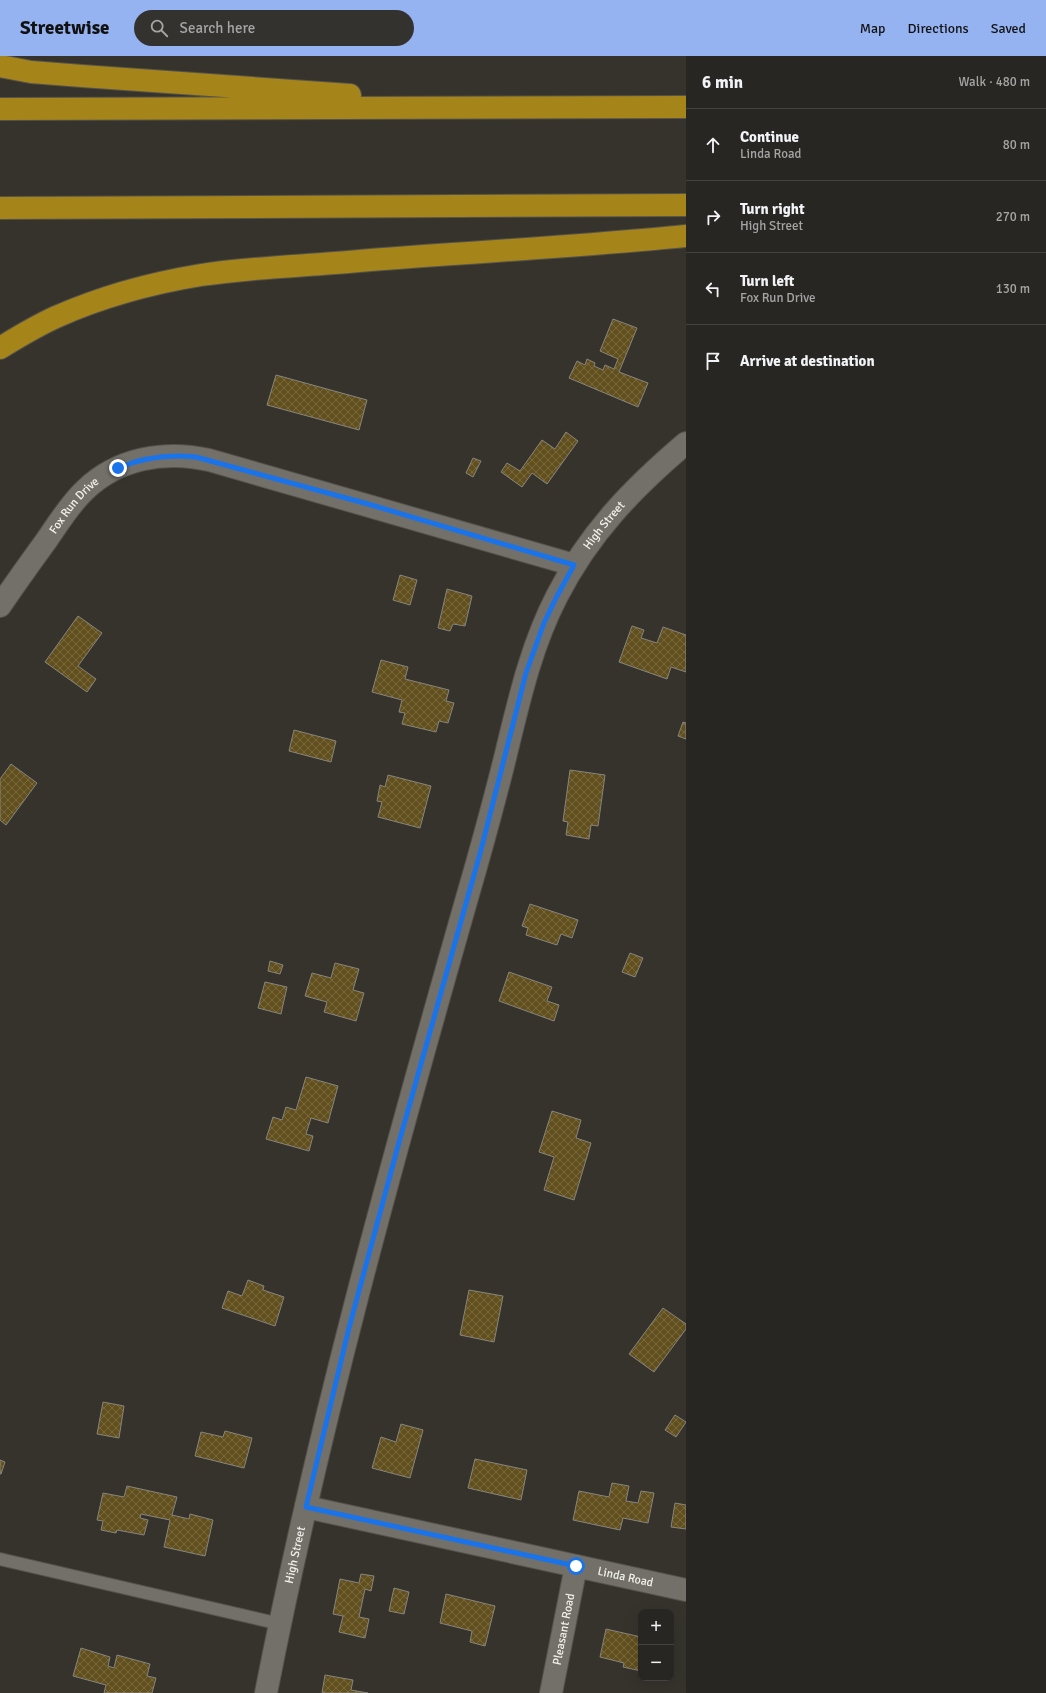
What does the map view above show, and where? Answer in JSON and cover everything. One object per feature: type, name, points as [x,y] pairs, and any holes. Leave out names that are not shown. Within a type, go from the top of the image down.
[{"type":"highway","points":[[0,66],[30,72],[535,108]]},
{"type":"highway","points":[[0,109],[686,107]]},
{"type":"highway","points":[[0,208],[686,205]]},
{"type":"highway","points":[[0,348],[54,318],[76,309],[116,295],[156,284],[201,275],[603,244],[686,236]]},
{"type":"street","name":"High Street","points":[[266,1693],[306,1507],[349,1328],[482,844],[526,673],[544,623],[556,598],[574,565],[601,526],[637,487],[686,443]]},
{"type":"street","name":"Fox Run Drive","points":[[0,606],[67,511],[85,490],[118,468],[143,459],[169,455],[196,457],[209,460],[574,565]]},
{"type":"street","name":"Linda Road","points":[[306,1507],[686,1590]]},
{"type":"street","name":"Pleasant Road","points":[[551,1693],[576,1566]]},
{"type":"lane","points":[[0,1559],[280,1624]]},
{"type":"building","points":[[613,319],[637,328],[619,372],[648,383],[638,407],[569,378],[577,361],[585,365],[587,359],[595,363],[594,366],[603,370],[605,365],[614,369],[618,359],[600,351]]},
{"type":"building","points":[[276,375],[367,400],[359,430],[267,405]]},
{"type":"building","points":[[566,432],[578,441],[547,484],[532,473],[522,487],[501,472],[507,463],[520,471],[542,440],[555,449]]},
{"type":"building","points":[[473,458],[481,461],[473,477],[466,473]]},
{"type":"building","points":[[400,575],[417,580],[410,605],[393,600]]},
{"type":"building","points":[[447,589],[472,596],[465,626],[453,624],[450,631],[438,628]]},
{"type":"building","points":[[78,616],[102,633],[78,666],[96,679],[87,692],[45,662]]},
{"type":"building","points":[[632,626],[644,630],[641,638],[657,643],[663,627],[686,635],[686,672],[671,667],[667,679],[619,662]]},
{"type":"building","points":[[381,660],[408,667],[405,679],[449,690],[446,701],[454,703],[448,723],[439,721],[436,732],[402,724],[405,713],[399,712],[402,700],[372,692]]},
{"type":"building","points":[[683,722],[686,723],[686,739],[678,736]]},
{"type":"building","points":[[294,730],[336,741],[331,762],[289,751]]},
{"type":"building","points":[[11,764],[37,783],[6,825],[0,820],[0,779]]},
{"type":"building","points":[[570,770],[605,775],[598,826],[591,825],[589,839],[566,835],[568,822],[563,821]]},
{"type":"building","points":[[388,775],[431,786],[420,828],[378,817],[382,802],[377,801],[380,785],[385,787]]},
{"type":"building","points":[[530,904],[578,920],[572,938],[561,934],[557,945],[526,935],[528,928],[522,926]]},
{"type":"building","points":[[630,953],[643,958],[635,977],[622,972]]},
{"type":"building","points":[[270,961],[283,965],[280,974],[268,971]]},
{"type":"building","points":[[335,963],[359,969],[353,990],[364,993],[356,1021],[324,1012],[327,1002],[305,996],[312,973],[331,978]]},
{"type":"building","points":[[509,972],[552,987],[547,1001],[559,1005],[554,1021],[499,1001]]},
{"type":"building","points":[[265,982],[287,987],[281,1014],[258,1008]]},
{"type":"building","points":[[306,1077],[338,1086],[328,1123],[311,1118],[306,1134],[313,1136],[309,1151],[266,1139],[273,1117],[282,1120],[286,1107],[296,1110]]},
{"type":"building","points":[[552,1111],[581,1120],[576,1138],[591,1143],[574,1200],[544,1190],[554,1157],[539,1152]]},
{"type":"building","points":[[248,1280],[264,1286],[263,1290],[284,1297],[275,1326],[222,1308],[228,1291],[242,1296]]},
{"type":"building","points":[[469,1290],[503,1296],[494,1342],[460,1335]]},
{"type":"building","points":[[663,1308],[686,1324],[686,1329],[654,1372],[629,1354]]},
{"type":"building","points":[[103,1402],[124,1406],[119,1438],[97,1434]]},
{"type":"building","points":[[675,1415],[686,1422],[676,1437],[665,1430]]},
{"type":"building","points":[[401,1424],[423,1430],[410,1478],[372,1468],[381,1437],[396,1442]]},
{"type":"building","points":[[225,1431],[252,1438],[244,1468],[195,1456],[201,1432],[223,1437]]},
{"type":"building","points":[[475,1459],[527,1470],[521,1500],[468,1488]]},
{"type":"building","points":[[0,1460],[5,1462],[1,1474],[0,1474]]},
{"type":"building","points":[[612,1483],[629,1486],[626,1501],[638,1503],[641,1491],[654,1493],[648,1523],[623,1518],[620,1530],[573,1520],[579,1491],[609,1497]]},
{"type":"building","points":[[127,1486],[177,1497],[172,1515],[189,1519],[190,1514],[213,1520],[205,1556],[164,1547],[170,1520],[141,1514],[140,1518],[148,1520],[144,1535],[117,1530],[116,1533],[101,1530],[103,1521],[97,1520],[103,1493],[124,1497]]},
{"type":"building","points":[[675,1503],[686,1505],[686,1529],[671,1527]]},
{"type":"building","points":[[361,1574],[374,1576],[371,1591],[365,1589],[359,1617],[369,1619],[365,1638],[339,1632],[343,1616],[333,1614],[340,1579],[359,1583]]},
{"type":"building","points":[[394,1588],[409,1592],[404,1614],[389,1611]]},
{"type":"building","points":[[446,1594],[495,1606],[485,1646],[470,1642],[472,1631],[440,1623]]},
{"type":"building","points":[[606,1629],[638,1636],[638,1670],[623,1667],[624,1663],[600,1657]]},
{"type":"building","points":[[81,1648],[110,1657],[108,1666],[114,1668],[117,1655],[150,1664],[147,1676],[156,1678],[152,1693],[104,1693],[106,1685],[73,1676]]},
{"type":"building","points":[[325,1675],[353,1680],[351,1690],[368,1693],[322,1693]]},
{"type":"route","points":[[118,468],[156,456],[183,455],[196,457],[368,504],[574,565],[544,623],[526,673],[481,850],[398,1146],[349,1328],[306,1507],[576,1566]]}]
